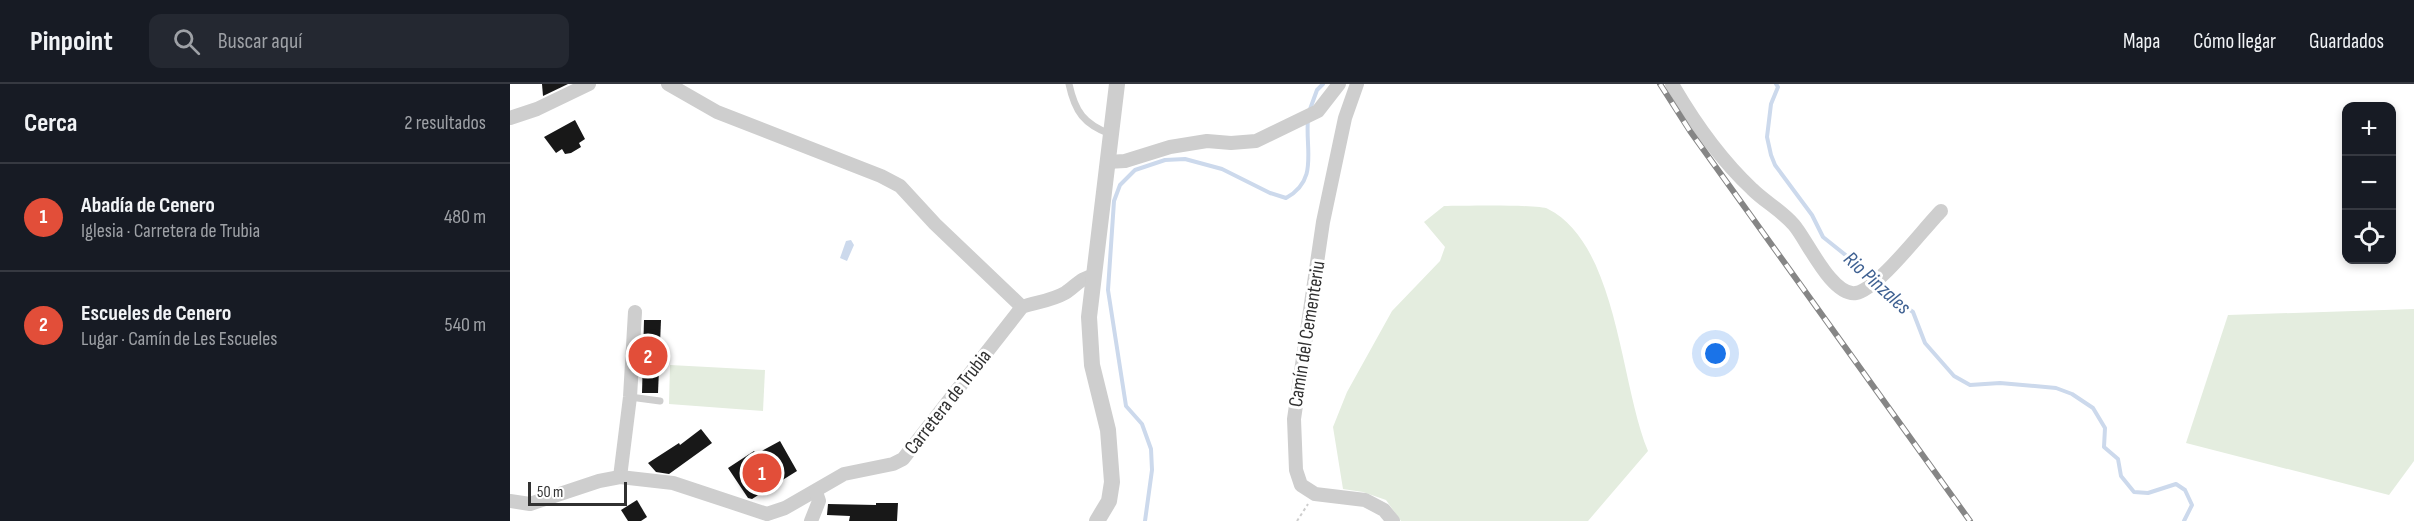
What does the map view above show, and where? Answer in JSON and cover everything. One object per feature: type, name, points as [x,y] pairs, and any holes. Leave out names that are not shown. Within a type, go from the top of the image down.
[{"type":"street","points":[[510,118],[537,109],[589,84]]},
{"type":"street","points":[[668,84],[717,112],[900,186],[935,224],[1022,307],[1047,301],[1065,293],[1086,276],[1094,276]]},
{"type":"street","points":[[1096,521],[1109,501],[1113,482],[1108,430],[1092,365],[1089,317],[1117,84]]},
{"type":"street","points":[[1107,162],[1125,161],[1170,147],[1207,141],[1232,143],[1256,141],[1318,111],[1339,84]]},
{"type":"street","name":"Camín del Cementeriu","points":[[1315,494],[1301,485],[1296,470],[1294,419],[1323,222],[1345,118],[1357,84]]},
{"type":"street","points":[[1672,84],[1711,144],[1753,191],[1790,220],[1831,279],[1844,290],[1855,294],[1868,288],[1881,277],[1941,211]]},
{"type":"street","name":"Carretera de Trubia","points":[[510,501],[530,504],[599,480],[620,477],[673,483],[767,514],[816,492],[844,474],[893,464],[903,459],[1022,307]]},
{"type":"street","points":[[620,477],[630,397],[635,312]]},
{"type":"street","points":[[810,521],[819,501],[816,492]]},
{"type":"street","points":[[1315,494],[1365,500],[1384,510],[1393,521]]},
{"type":"lane","points":[[1069,84],[1073,105],[1092,127],[1110,134]]},
{"type":"lane","points":[[630,397],[660,401]]},
{"type":"path","points":[[1297,521],[1315,494]]},
{"type":"shaded area","points":[[1444,206],[1542,207],[1571,227],[1589,252],[1603,283],[1614,318],[1648,451],[1588,521],[1401,521],[1386,500],[1363,492],[1343,489],[1333,427],[1347,392],[1392,311],[1440,261],[1445,247],[1424,222]]},
{"type":"shaded area","points":[[2414,309],[2414,461],[2389,495],[2186,443],[2228,315]]},
{"type":"shaded area","points":[[670,365],[765,370],[763,411],[669,404]]},
{"type":"water","points":[[851,240],[854,245],[847,261],[840,258],[846,241]]},
{"type":"building","points":[[542,84],[568,84],[543,96]]},
{"type":"building","points":[[575,120],[585,139],[579,143],[581,147],[571,153],[565,154],[562,149],[556,153],[544,137]]},
{"type":"building","points":[[644,320],[661,320],[658,393],[642,393]]},
{"type":"building","points":[[701,429],[712,443],[669,474],[656,472],[648,463],[679,443],[680,445]]},
{"type":"building","points":[[780,441],[797,471],[752,499],[748,498],[728,468],[754,451],[756,454]]},
{"type":"building","points":[[637,500],[647,517],[641,521],[628,521],[621,510]]},
{"type":"building","points":[[876,503],[898,503],[897,521],[849,521],[850,516],[827,515],[828,504],[876,505]]},
{"type":"waterway","points":[[1309,112],[1317,90],[1323,84]]},
{"type":"waterway","name":"Rio Pinzales","points":[[1776,84],[1778,87],[1771,104],[1767,137],[1771,155],[1775,165],[1812,215],[1823,237],[1863,269],[1882,291],[1913,312],[1925,343],[1954,376],[1970,385],[2000,383],[2056,388],[2072,394],[2093,408],[2105,428],[2104,447],[2118,459],[2121,476],[2134,492],[2148,493],[2176,484],[2185,490],[2192,505],[2184,521]]},
{"type":"waterway","points":[[1145,521],[1152,470],[1151,449],[1142,424],[1126,406],[1108,290],[1114,201],[1120,185],[1135,170],[1165,160],[1185,159],[1222,169],[1270,193],[1286,198],[1296,191],[1307,173],[1308,119]]},
{"type":"railway","points":[[1660,84],[1690,131],[1970,521]]},
{"type":"place","name":"Escueles de Cenero","points":[[648,356]]},
{"type":"place","name":"Abadía de Cenero","points":[[762,473]]}]
